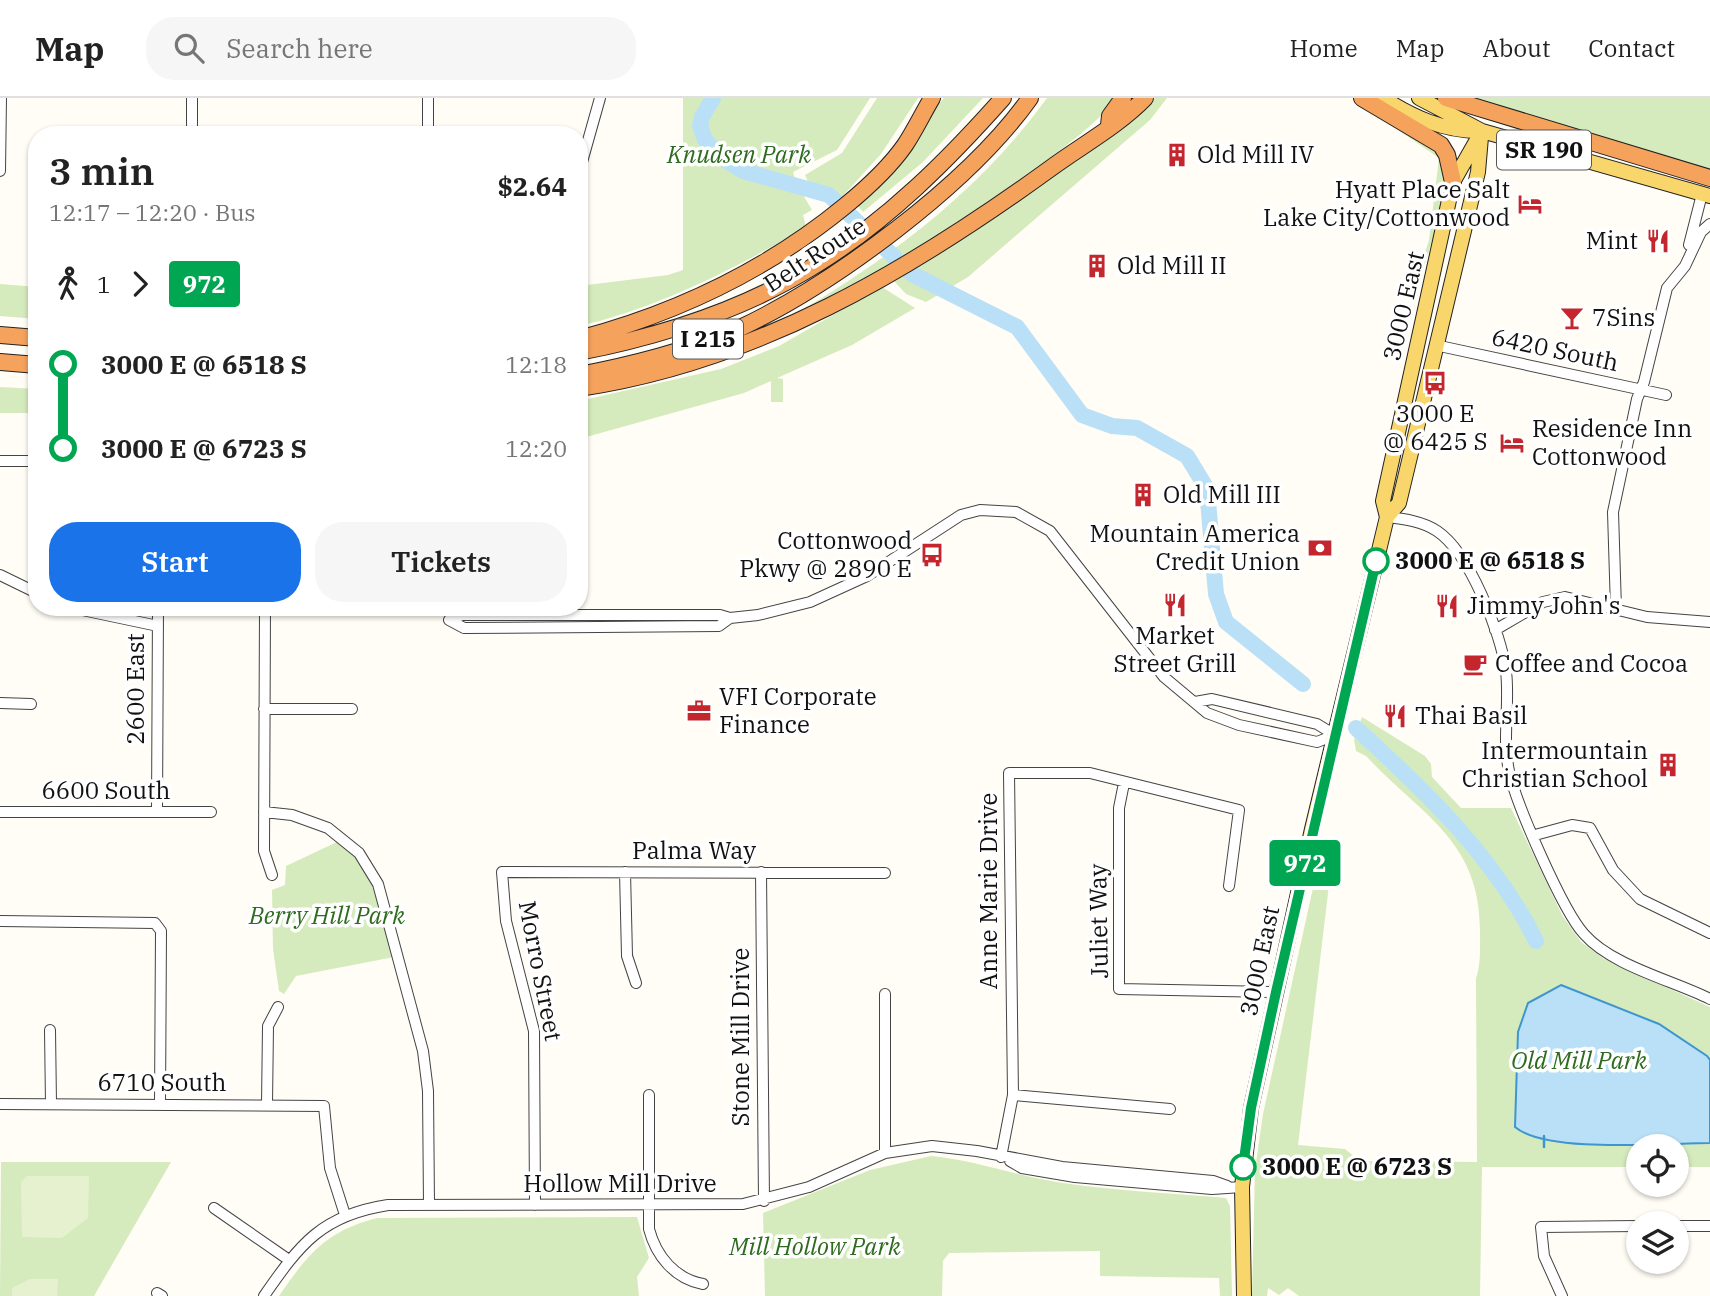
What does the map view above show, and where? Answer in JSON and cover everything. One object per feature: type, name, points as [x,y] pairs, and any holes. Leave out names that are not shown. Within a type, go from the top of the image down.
[{"type":"highway","points":[[588,336],[659,314],[709,293],[805,239],[871,184],[905,146],[932,98]]},
{"type":"highway","name":"Belt Route","points":[[588,350],[718,314],[817,265],[893,208],[956,150],[1003,98]]},
{"type":"highway","name":"Belt Route","points":[[588,373],[622,367],[737,329],[827,279],[903,223],[970,164],[1030,98]]},
{"type":"highway","points":[[1110,125],[1110,116],[1123,98]]},
{"type":"highway","points":[[588,386],[677,367],[749,345],[842,301],[990,212],[1145,98]]},
{"type":"highway","points":[[1362,98],[1441,145],[1447,155],[1453,183]]},
{"type":"highway","points":[[1446,98],[1710,178]]},
{"type":"highway","points":[[0,335],[28,337]]},
{"type":"highway","points":[[0,362],[28,364]]},
{"type":"main road","name":"SR 190","points":[[1383,98],[1413,116],[1452,131],[1482,131]]},
{"type":"main road","name":"SR 190","points":[[1419,98],[1482,131],[1706,195]]},
{"type":"main road","points":[[1413,116],[1450,146],[1455,159],[1453,183]]},
{"type":"main road","name":"3000 East","points":[[1244,1296],[1234,1187],[1276,992],[1387,517],[1383,500],[1453,183],[1482,131]]},
{"type":"main road","name":"3000 East","points":[[1387,517],[1399,503],[1478,172],[1482,131]]},
{"type":"street","points":[[0,171],[1,98]]},
{"type":"street","points":[[192,98],[192,126]]},
{"type":"street","points":[[428,98],[428,126]]},
{"type":"street","points":[[588,141],[600,98]]},
{"type":"street","points":[[1685,267],[1706,195]]},
{"type":"street","points":[[1616,609],[1613,512],[1641,390],[1667,288],[1685,267],[1696,240],[1710,224]]},
{"type":"street","name":"6420 South","points":[[1435,345],[1666,396]]},
{"type":"street","points":[[0,461],[28,461]]},
{"type":"street","points":[[588,614],[720,615],[730,618],[785,610],[839,591],[961,515],[980,510],[1016,512],[1050,531],[1164,677],[1207,713],[1238,725],[1317,742],[1335,735]]},
{"type":"street","points":[[1387,517],[1427,525],[1458,551],[1495,630],[1506,670],[1509,771],[1572,919],[1603,952],[1710,999]]},
{"type":"street","points":[[0,575],[28,589]]},
{"type":"street","points":[[1495,630],[1555,598],[1577,599],[1647,617],[1710,622]]},
{"type":"street","points":[[111,616],[158,626]]},
{"type":"street","name":"2600 East","points":[[157,812],[158,616]]},
{"type":"street","points":[[265,616],[264,851],[272,875]]},
{"type":"street","points":[[459,616],[449,620],[464,628],[581,629],[719,626],[730,618]]},
{"type":"street","points":[[1195,702],[1212,699],[1317,724],[1335,735]]},
{"type":"street","points":[[0,703],[31,704]]},
{"type":"street","points":[[264,709],[352,709]]},
{"type":"street","name":"Anne Marie Drive","points":[[1001,1157],[1012,1114],[1013,1095],[1009,773],[1090,774],[1238,810],[1228,886]]},
{"type":"street","name":"Juliet Way","points":[[1124,783],[1119,808],[1119,989],[1276,992]]},
{"type":"street","name":"6600 South","points":[[0,812],[211,812]]},
{"type":"street","points":[[264,812],[292,815],[328,828],[359,853],[378,884],[423,1051],[428,1091],[429,1205]]},
{"type":"street","points":[[1535,835],[1572,825],[1590,828],[1613,870],[1640,899],[1710,933]]},
{"type":"street","name":"Palma Way","points":[[502,872],[885,873]]},
{"type":"street","name":"Morro Street","points":[[502,872],[506,921],[534,1031],[535,1205]]},
{"type":"street","points":[[625,873],[627,957],[636,983]]},
{"type":"street","name":"Stone Mill Drive","points":[[761,873],[764,1201]]},
{"type":"street","points":[[0,920],[155,923],[161,931],[160,1104]]},
{"type":"street","points":[[885,994],[885,1153]]},
{"type":"street","points":[[267,1104],[268,1026],[278,1007]]},
{"type":"street","points":[[50,1030],[51,1104]]},
{"type":"street","points":[[1013,1095],[1170,1109]]},
{"type":"street","points":[[649,1096],[649,1229],[659,1254],[681,1277],[703,1284]]},
{"type":"street","name":"6710 South","points":[[0,1104],[324,1105],[330,1168],[345,1215]]},
{"type":"street","name":"Hollow Mill Drive","points":[[264,1296],[289,1260],[309,1238],[345,1215],[388,1205],[649,1206],[764,1201],[809,1187],[885,1153],[913,1147],[951,1147],[1076,1169],[1213,1181],[1234,1187]]},
{"type":"street","points":[[214,1208],[289,1260]]},
{"type":"street","points":[[1562,1296],[1544,1256],[1541,1227],[1626,1226]]},
{"type":"street","points":[[1689,1226],[1710,1226]]},
{"type":"green space","name":"Knudsen Park","points":[[683,98],[870,98],[837,150],[793,172],[797,185],[812,210],[803,215],[806,227],[753,257],[667,298],[588,324],[588,285],[668,275],[683,270]]},
{"type":"green space","points":[[877,98],[918,98],[881,154],[841,198],[811,188],[805,175],[842,153]]},
{"type":"green space","points":[[944,98],[983,98],[923,162],[863,212],[857,205]]},
{"type":"green space","points":[[1047,98],[1117,98],[1099,118],[1069,143],[975,211],[845,289],[778,324],[854,277],[925,225],[990,166]]},
{"type":"green space","points":[[1155,98],[1167,98],[1150,120],[968,277],[926,302],[906,294],[893,280],[1084,156],[1136,118]]},
{"type":"green space","points":[[1352,98],[1360,98],[1424,136],[1438,148],[1443,160],[1443,195],[1439,215],[1418,284],[1415,284],[1429,240],[1439,158]]},
{"type":"green space","points":[[1468,98],[1710,98],[1710,169]]},
{"type":"green space","points":[[0,284],[28,286],[28,318],[0,316]]},
{"type":"green space","points":[[882,287],[915,308],[852,345],[777,378],[783,379],[783,402],[771,402],[771,381],[744,393],[588,436],[588,399],[721,369],[779,346]]},
{"type":"green space","points":[[0,387],[28,389],[28,413],[0,413]]},
{"type":"green space","name":"Old Mill Park","points":[[1362,717],[1425,756],[1431,764],[1432,777],[1461,808],[1511,808],[1562,915],[1581,942],[1604,959],[1710,1007],[1710,1167],[1689,1167],[1689,1134],[1626,1134],[1626,1167],[1482,1167],[1480,1296],[1299,1296],[1288,1288],[1279,1295],[1268,1288],[1267,1296],[1252,1296],[1255,1170],[1263,1114],[1317,870],[1331,868],[1298,1145],[1345,1149],[1360,1161],[1477,1162],[1476,979],[1480,930],[1477,899],[1470,873],[1444,831],[1366,756],[1356,751],[1354,740]]},
{"type":"green space","name":"Berry Hill Park","points":[[339,841],[361,865],[369,879],[381,909],[394,957],[296,976],[284,994],[279,991],[273,949],[272,890],[285,885],[286,866]]},
{"type":"green space","name":"Mill Hollow Park","points":[[931,1156],[1063,1183],[1226,1198],[1230,1206],[1232,1296],[1220,1296],[1219,1278],[1100,1276],[1100,1251],[949,1253],[943,1261],[942,1296],[765,1296],[763,1213],[870,1170]]},
{"type":"green space","points":[[1,1162],[171,1162],[94,1296],[0,1296]]},
{"type":"green space","points":[[27,1176],[89,1176],[88,1218],[62,1238],[22,1237],[21,1182]]},
{"type":"green space","points":[[637,1217],[649,1258],[637,1277],[639,1296],[279,1296],[309,1256],[331,1237],[359,1223],[377,1218]]},
{"type":"green space","points":[[30,1279],[58,1279],[57,1296],[12,1296],[12,1288]]},
{"type":"water","points":[[1561,985],[1659,1024],[1707,1056],[1710,1060],[1710,1143],[1689,1144],[1689,1134],[1626,1134],[1626,1145],[1579,1144],[1553,1141],[1515,1127],[1518,1032],[1528,1003]]},
{"type":"waterway","points":[[713,98],[700,126],[705,140],[722,158],[743,171],[829,195],[912,274],[1017,327],[1082,415],[1112,426],[1137,428],[1187,456],[1207,489],[1216,594],[1226,622],[1303,684]]},
{"type":"waterway","points":[[1356,728],[1432,801],[1479,853],[1519,910],[1536,941]]},
{"type":"waterway","points":[[1544,1136],[1544,1147]]},
{"type":"bus line","name":"972","points":[[1243,1167],[1251,1108],[1276,992],[1376,561]]},
{"type":"place","name":"Old Mill IV","points":[[1177,155]]},
{"type":"place","name":"Hyatt Place Salt Lake City/Cottonwood","points":[[1530,204]]},
{"type":"place","name":"Mint","points":[[1658,241]]},
{"type":"place","name":"Old Mill II","points":[[1097,266]]},
{"type":"place","name":"7Sins","points":[[1572,318]]},
{"type":"place","name":"3000 E @ 6425 S","points":[[1435,383]]},
{"type":"place","name":"Residence Inn Cottonwood","points":[[1512,443]]},
{"type":"place","name":"Old Mill III","points":[[1143,495]]},
{"type":"place","name":"Mountain America Credit Union","points":[[1320,548]]},
{"type":"place","name":"Cottonwood Pkwy @ 2890 E","points":[[932,555]]},
{"type":"place","name":"3000 E @ 6518 S","points":[[1376,561]]},
{"type":"place","name":"Market Street Grill","points":[[1175,605]]},
{"type":"place","name":"Jimmy John's","points":[[1447,606]]},
{"type":"place","name":"Coffee and Cocoa","points":[[1475,664]]},
{"type":"place","name":"VFI Corporate Finance","points":[[699,711]]},
{"type":"place","name":"Thai Basil","points":[[1395,716]]},
{"type":"place","name":"Intermountain Christian School","points":[[1668,765]]},
{"type":"place","name":"3000 E @ 6723 S","points":[[1243,1167]]}]
